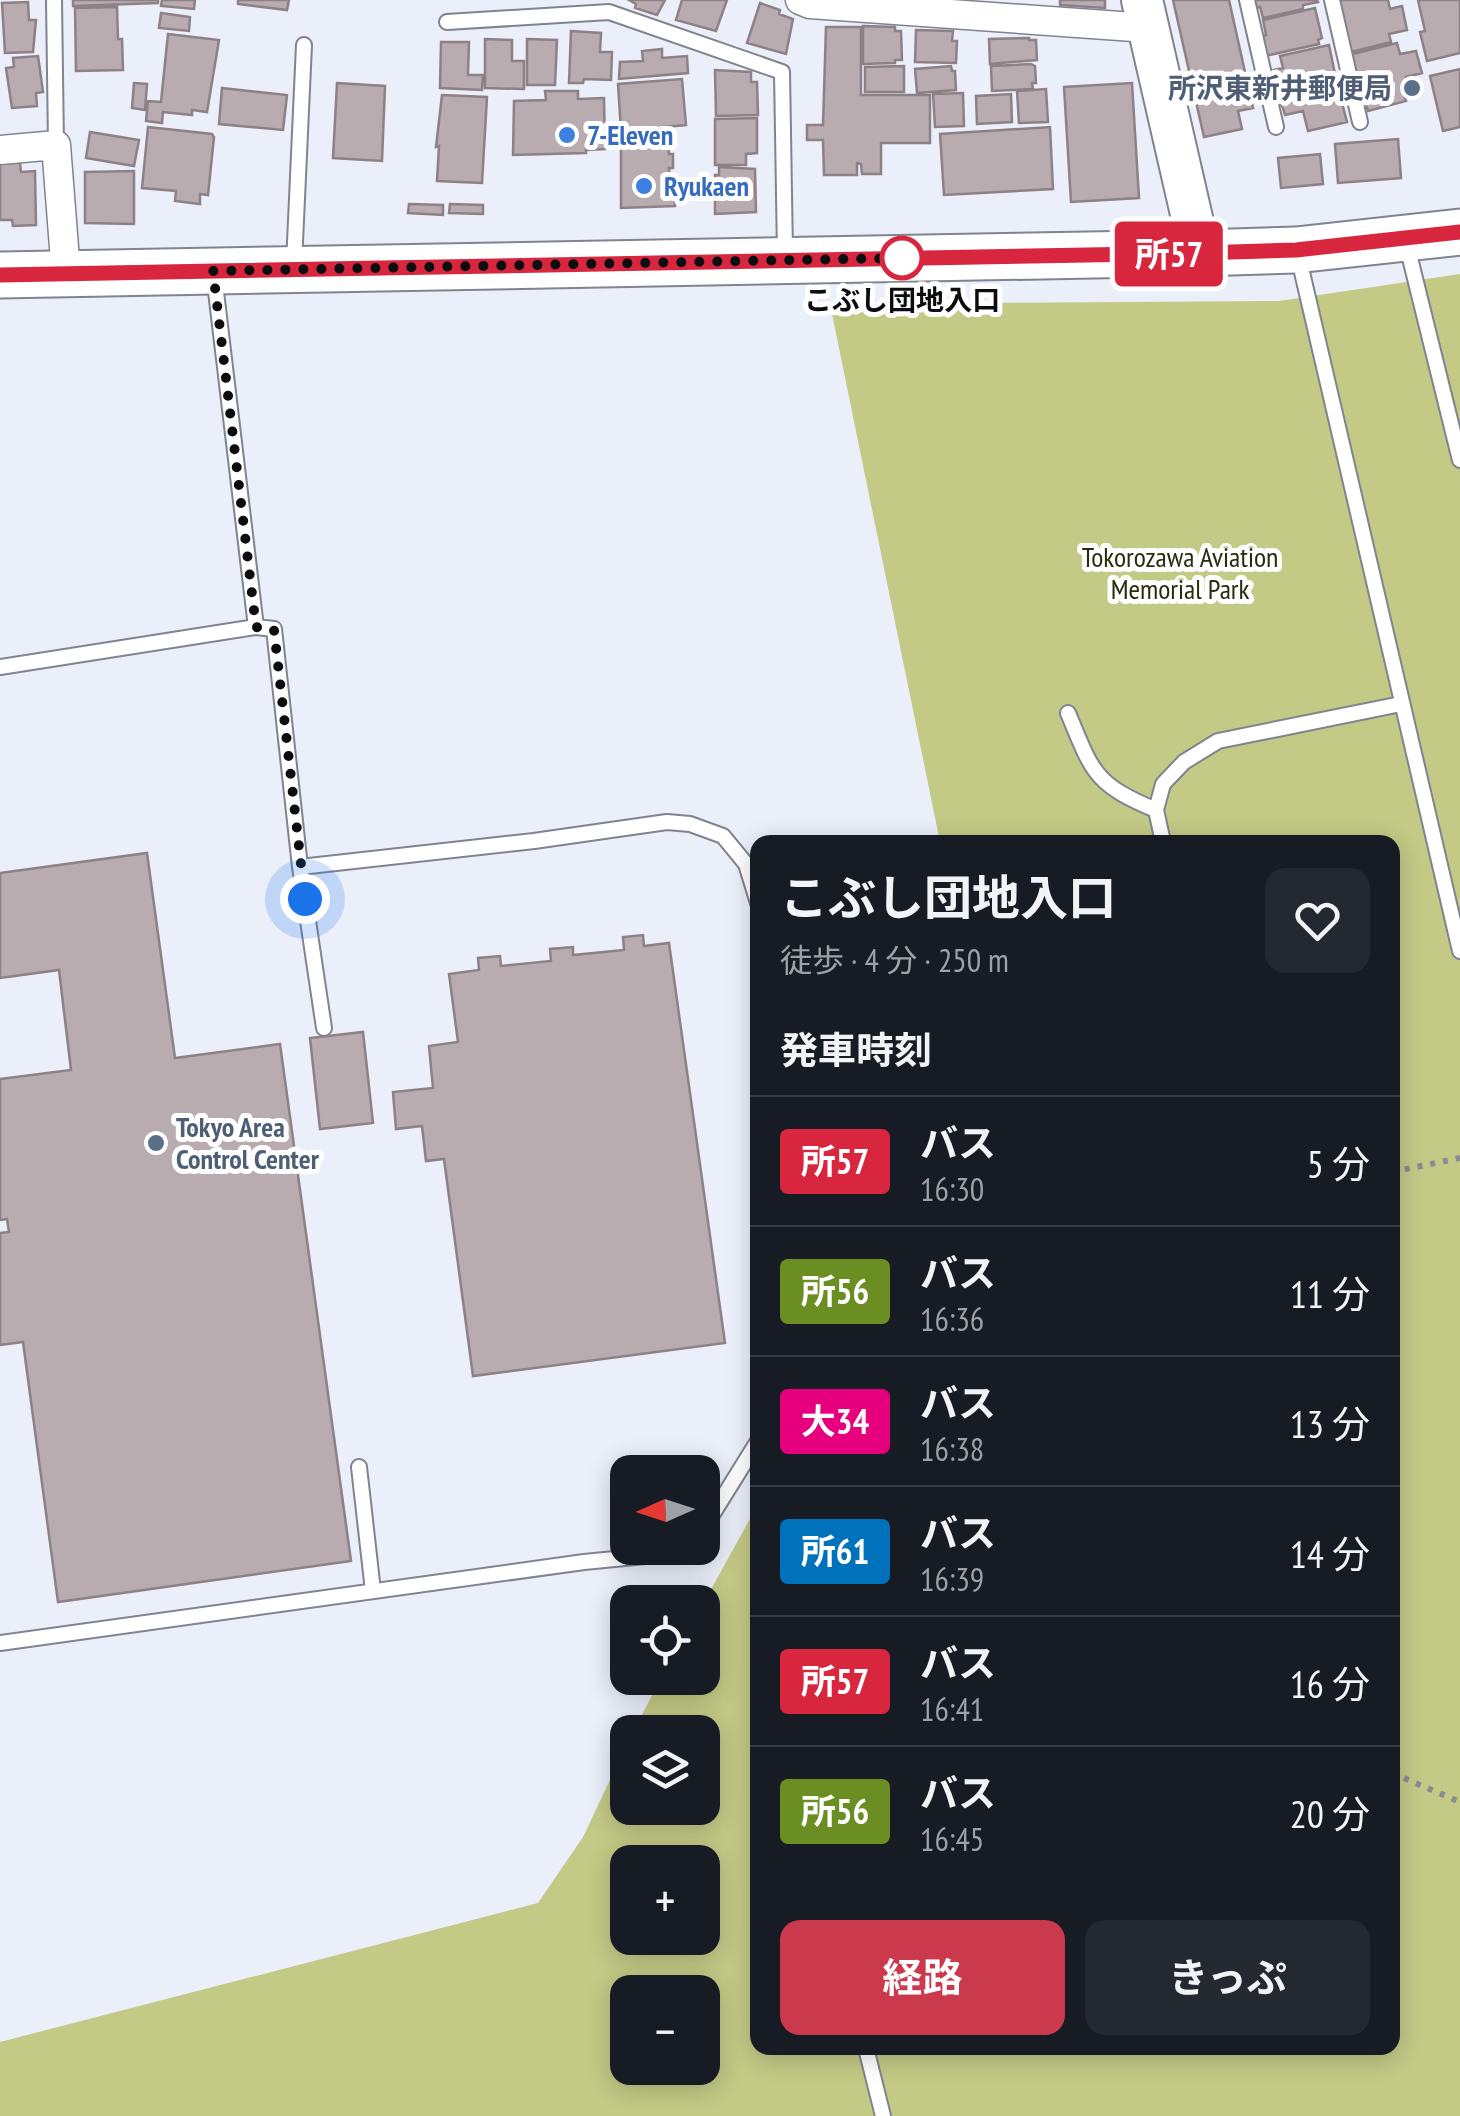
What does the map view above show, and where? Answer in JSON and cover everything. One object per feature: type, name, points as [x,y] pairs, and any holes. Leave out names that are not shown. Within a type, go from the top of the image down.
[{"type":"main road","points":[[0,275],[1200,253],[1296,250],[1460,232]]},
{"type":"street","points":[[800,0],[810,4],[1145,14],[1200,253]]},
{"type":"street","points":[[0,148],[56,145],[66,273]]},
{"type":"lane","points":[[54,0],[56,145]]},
{"type":"lane","points":[[1248,0],[1276,127]]},
{"type":"lane","points":[[1332,0],[1360,122]]},
{"type":"lane","points":[[447,22],[611,6],[782,72],[785,260]]},
{"type":"lane","points":[[294,270],[304,45]]},
{"type":"lane","points":[[1406,240],[1459,449]]},
{"type":"lane","points":[[1296,250],[1460,951]]},
{"type":"lane","points":[[213,271],[256,627]]},
{"type":"lane","points":[[0,667],[256,627],[274,630],[300,867],[324,1028]]},
{"type":"lane","points":[[1161,835],[1156,810],[1164,784],[1184,762],[1218,740],[1401,704]]},
{"type":"lane","points":[[1068,713],[1091,769],[1118,794],[1156,810]]},
{"type":"lane","points":[[300,867],[534,842],[667,822],[690,824],[722,836],[746,864],[750,877]]},
{"type":"lane","points":[[720,1502],[750,1453]]},
{"type":"lane","points":[[359,1468],[373,1591]]},
{"type":"lane","points":[[0,1643],[610,1561]]},
{"type":"lane","points":[[868,2055],[883,2116]]},
{"type":"path","points":[[1400,1170],[1460,1158]]},
{"type":"path","points":[[1400,1777],[1460,1802]]},
{"type":"green space","name":"Tokorozawa Aviation Memorial Park","points":[[1460,274],[1460,2116],[0,2116],[0,2042],[538,1903],[583,1837],[610,1780],[610,1825],[720,1825],[720,1715],[642,1715],[652,1695],[720,1695],[720,1585],[713,1585],[750,1519],[750,2055],[1400,2055],[1400,835],[939,835],[830,304],[1279,301]]},
{"type":"building","points":[[73,0],[158,0],[158,3],[73,6]]},
{"type":"building","points":[[162,0],[195,0],[194,9],[161,6]]},
{"type":"building","points":[[238,0],[289,0],[287,10],[238,4]]},
{"type":"building","points":[[629,0],[665,0],[657,15],[635,8],[636,4]]},
{"type":"building","points":[[682,0],[727,0],[716,31],[676,20]]},
{"type":"building","points":[[1060,0],[1105,0],[1105,8],[1060,5]]},
{"type":"building","points":[[1173,0],[1229,0],[1253,108],[1238,111],[1242,129],[1204,137]]},
{"type":"building","points":[[1253,0],[1318,2],[1263,18],[1260,7],[1254,8]]},
{"type":"building","points":[[1339,0],[1388,0],[1390,9],[1402,6],[1407,30],[1389,34],[1391,42],[1351,52]]},
{"type":"building","points":[[1418,0],[1460,0],[1460,53],[1427,61]]},
{"type":"building","points":[[28,2],[29,20],[36,20],[33,52],[5,53],[2,3]]},
{"type":"building","points":[[760,3],[793,19],[786,54],[747,43]]},
{"type":"building","points":[[117,7],[123,70],[76,71],[75,8]]},
{"type":"building","points":[[1315,8],[1322,38],[1319,44],[1265,56],[1263,20]]},
{"type":"building","points":[[161,13],[190,17],[189,31],[159,28]]},
{"type":"building","points":[[863,26],[895,27],[895,31],[901,31],[902,60],[863,64]]},
{"type":"building","points":[[826,27],[861,27],[861,95],[930,95],[930,143],[881,143],[881,174],[862,174],[861,164],[857,163],[857,175],[824,175],[823,140],[807,140],[807,125],[823,125]]},
{"type":"building","points":[[916,30],[953,31],[952,41],[957,41],[956,63],[915,62]]},
{"type":"building","points":[[571,31],[601,33],[600,52],[612,52],[611,80],[569,83]]},
{"type":"building","points":[[168,34],[219,40],[207,112],[163,112],[162,123],[146,121],[148,101],[161,102]]},
{"type":"building","points":[[485,39],[512,40],[512,61],[524,61],[524,89],[485,88]]},
{"type":"building","points":[[527,39],[557,40],[555,85],[527,85]]},
{"type":"building","points":[[989,39],[1036,40],[1037,60],[990,64]]},
{"type":"building","points":[[441,42],[469,42],[468,75],[483,75],[482,90],[440,88]]},
{"type":"building","points":[[1397,43],[1400,54],[1416,51],[1422,73],[1406,77],[1411,96],[1406,101],[1368,111],[1349,55]]},
{"type":"building","points":[[1329,45],[1336,79],[1272,93],[1269,80],[1276,78],[1274,70],[1283,68],[1280,56]]},
{"type":"building","points":[[662,49],[662,58],[687,56],[688,73],[619,79],[620,62],[643,61],[642,51]]},
{"type":"building","points":[[38,56],[43,92],[36,93],[37,106],[12,108],[6,68],[14,67],[13,58]]},
{"type":"building","points":[[904,66],[904,92],[865,92],[865,67]]},
{"type":"building","points":[[951,66],[956,90],[917,93],[915,69]]},
{"type":"building","points":[[991,66],[1035,66],[1033,89],[992,91]]},
{"type":"building","points":[[1460,69],[1460,127],[1443,131],[1430,76]]},
{"type":"building","points":[[715,70],[751,72],[751,82],[757,82],[758,115],[716,116]]},
{"type":"building","points":[[682,79],[686,125],[621,131],[618,84]]},
{"type":"building","points":[[1332,81],[1347,122],[1308,131],[1303,111],[1285,115],[1282,105],[1276,106],[1274,96],[1279,93]]},
{"type":"building","points":[[134,83],[147,84],[145,110],[132,108]]},
{"type":"building","points":[[337,83],[385,86],[382,161],[333,158]]},
{"type":"building","points":[[1132,83],[1139,198],[1071,202],[1064,87]]},
{"type":"building","points":[[222,88],[287,95],[283,130],[219,124]]},
{"type":"building","points":[[1046,89],[1048,122],[1019,123],[1017,91]]},
{"type":"building","points":[[545,91],[578,91],[578,99],[604,98],[605,149],[513,155],[514,101],[546,100]]},
{"type":"building","points":[[963,93],[964,126],[935,127],[933,94]]},
{"type":"building","points":[[1011,94],[1012,122],[977,124],[976,96]]},
{"type":"building","points":[[442,95],[487,97],[482,183],[437,181]]},
{"type":"building","points":[[757,118],[757,153],[746,154],[746,165],[715,165],[715,119]]},
{"type":"building","points":[[148,127],[212,134],[208,195],[200,194],[200,204],[175,201],[176,191],[142,188]]},
{"type":"building","points":[[1050,127],[1053,189],[944,195],[940,134]]},
{"type":"building","points":[[90,132],[139,140],[134,166],[86,158]]},
{"type":"building","points":[[668,133],[675,206],[621,208],[621,135]]},
{"type":"building","points":[[1398,139],[1401,178],[1338,183],[1335,144]]},
{"type":"building","points":[[1320,154],[1323,184],[1281,188],[1278,158]]},
{"type":"building","points":[[0,162],[20,162],[21,172],[35,171],[36,225],[13,226],[12,220],[0,220]]},
{"type":"building","points":[[719,167],[755,169],[756,212],[715,214],[715,175],[719,175]]},
{"type":"building","points":[[134,171],[134,224],[85,223],[85,172]]},
{"type":"building","points":[[409,204],[443,205],[443,215],[408,213]]},
{"type":"building","points":[[450,204],[483,205],[483,214],[449,213]]},
{"type":"building","points":[[147,853],[175,1058],[280,1044],[351,1561],[58,1602],[23,1342],[0,1345],[0,1233],[9,1232],[7,1219],[0,1220],[0,1079],[71,1070],[59,970],[0,978],[0,873]]},
{"type":"building","points":[[643,935],[644,946],[669,943],[725,1343],[473,1376],[444,1159],[426,1161],[422,1126],[396,1129],[393,1092],[433,1088],[429,1046],[458,1042],[449,974],[479,970],[478,958],[500,956],[501,966],[551,961],[550,949],[573,947],[573,955],[624,950],[623,937]]},
{"type":"building","points":[[363,1032],[373,1123],[320,1129],[310,1038]]},
{"type":"bus line","name":"所57","points":[[0,275],[1200,253],[1296,250],[1460,232]]},
{"type":"place","name":"所沢東新井郵便局","points":[[1412,88]]},
{"type":"place","name":"7-Eleven","points":[[567,135]]},
{"type":"place","name":"Ryukaen","points":[[644,186]]},
{"type":"place","name":"こぶし団地入口","points":[[902,258]]},
{"type":"place","name":"Tokyo Area Control Center","points":[[156,1143]]},
{"type":"route","points":[[305,899],[274,630],[256,627],[213,271],[902,258]]}]
